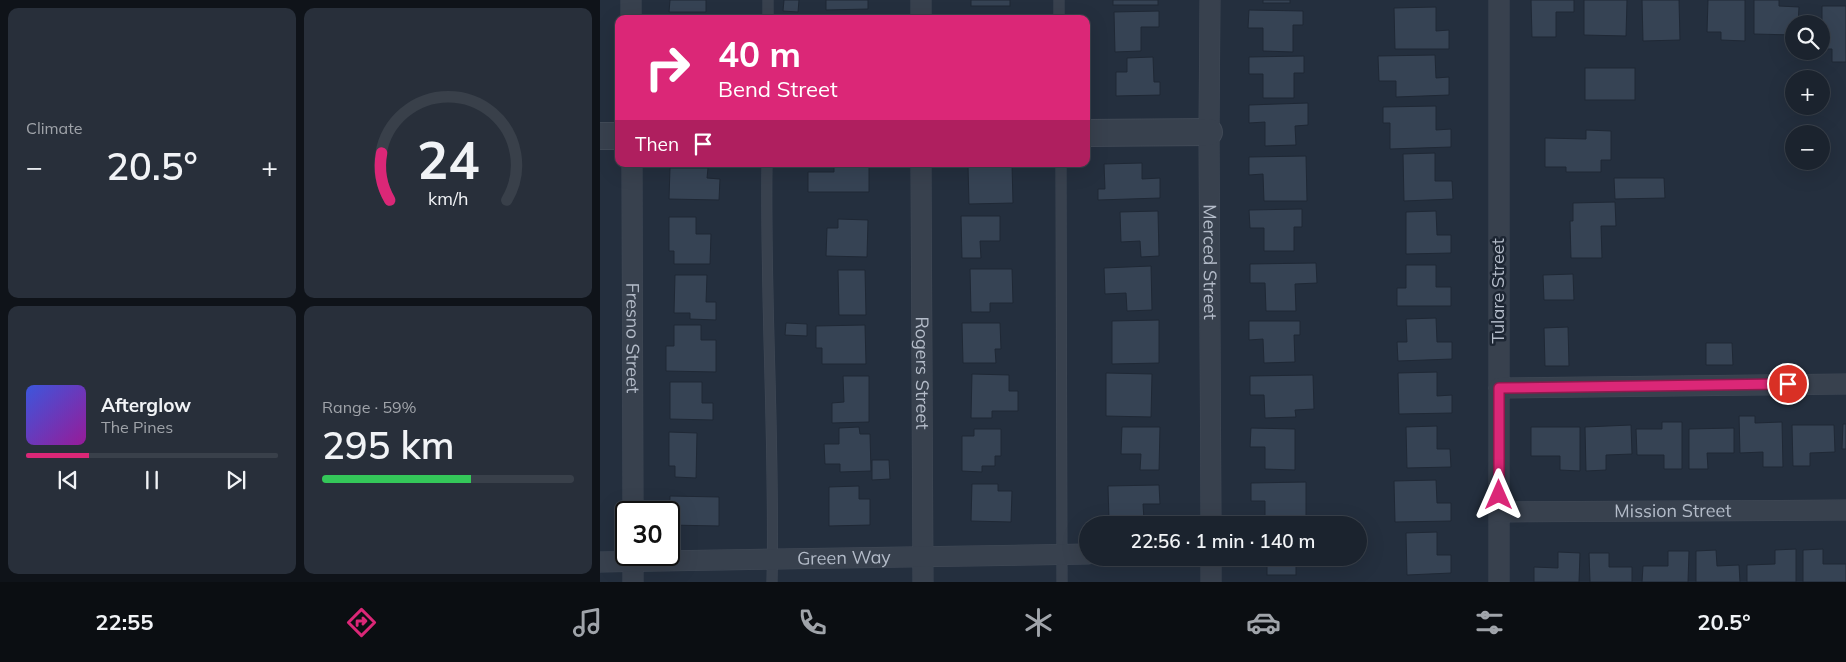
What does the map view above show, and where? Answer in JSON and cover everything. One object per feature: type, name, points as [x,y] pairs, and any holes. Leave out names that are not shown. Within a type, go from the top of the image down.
[{"type":"street","points":[[631,0],[631,15]]},
{"type":"street","points":[[920,0],[921,15]]},
{"type":"street","name":"Merced Street","points":[[1210,0],[1208,132],[1211,516]]},
{"type":"street","name":"Tulare Street","points":[[1499,0],[1499,582]]},
{"type":"street","points":[[1090,133],[1208,132]]},
{"type":"street","points":[[600,136],[615,136]]},
{"type":"street","name":"Fresno Street","points":[[632,167],[633,501]]},
{"type":"street","name":"Rogers Street","points":[[921,167],[923,582]]},
{"type":"street","points":[[1499,388],[1846,384]]},
{"type":"street","name":"Mission Street","points":[[1499,512],[1846,510]]},
{"type":"street","name":"Green Way","points":[[680,558],[772,559],[1079,554]]},
{"type":"street","name":"Green Way","points":[[600,562],[615,560]]},
{"type":"street","points":[[633,566],[633,582]]},
{"type":"street","points":[[1211,566],[1212,582]]},
{"type":"lane","points":[[768,0],[768,15]]},
{"type":"lane","points":[[1059,0],[1059,15]]},
{"type":"lane","points":[[767,167],[766,221],[772,447],[772,582]]},
{"type":"lane","points":[[1061,167],[1062,582]]},
{"type":"building","points":[[670,0],[706,0],[706,12],[669,12]]},
{"type":"building","points":[[784,0],[799,0],[798,12],[783,11]]},
{"type":"building","points":[[826,0],[868,0],[868,9],[826,10]]},
{"type":"building","points":[[971,0],[1010,0],[1010,6],[971,6]]},
{"type":"building","points":[[1113,0],[1158,0],[1158,5],[1113,5]]},
{"type":"building","points":[[1263,0],[1290,0],[1290,3],[1263,3]]},
{"type":"building","points":[[1531,0],[1574,0],[1574,12],[1556,12],[1556,37],[1532,37]]},
{"type":"building","points":[[1584,0],[1627,0],[1626,36],[1584,35]]},
{"type":"building","points":[[1642,0],[1679,0],[1680,40],[1643,41]]},
{"type":"building","points":[[1708,0],[1745,0],[1745,41],[1721,40],[1721,32],[1707,32]]},
{"type":"building","points":[[1754,0],[1779,0],[1779,6],[1799,7],[1799,15],[1785,15],[1785,35],[1754,34]]},
{"type":"building","points":[[1822,6],[1846,6],[1846,62],[1832,62],[1830,15],[1822,15]]},
{"type":"building","points":[[1436,7],[1436,31],[1449,30],[1449,49],[1395,49],[1394,8]]},
{"type":"building","points":[[1249,10],[1303,11],[1303,25],[1293,25],[1293,52],[1263,51],[1263,28],[1248,28]]},
{"type":"building","points":[[1159,11],[1159,27],[1141,27],[1141,51],[1115,52],[1114,12]]},
{"type":"building","points":[[1435,55],[1436,78],[1449,77],[1449,95],[1396,97],[1396,81],[1379,81],[1378,56]]},
{"type":"building","points":[[1304,56],[1304,73],[1294,73],[1294,98],[1263,98],[1263,74],[1249,74],[1249,57]]},
{"type":"building","points":[[1153,57],[1154,82],[1160,82],[1160,95],[1116,96],[1116,72],[1127,72],[1127,58]]},
{"type":"building","points":[[1585,68],[1635,68],[1635,100],[1585,100]]},
{"type":"building","points":[[1308,103],[1308,125],[1295,126],[1296,145],[1265,146],[1265,122],[1249,123],[1249,105]]},
{"type":"building","points":[[1436,106],[1436,130],[1451,129],[1451,147],[1390,149],[1390,123],[1383,123],[1383,107]]},
{"type":"building","points":[[1586,130],[1611,131],[1611,160],[1601,160],[1601,172],[1566,172],[1566,167],[1545,167],[1545,138],[1586,139]]},
{"type":"building","points":[[1435,153],[1435,181],[1452,181],[1453,199],[1404,201],[1403,154]]},
{"type":"building","points":[[1306,156],[1307,201],[1264,201],[1263,174],[1249,175],[1249,157]]},
{"type":"building","points":[[1142,163],[1142,179],[1160,178],[1160,198],[1098,200],[1098,189],[1105,189],[1104,164]]},
{"type":"building","points":[[834,167],[869,167],[869,192],[808,192],[808,172],[834,172]]},
{"type":"building","points":[[968,167],[1012,167],[1013,203],[969,204]]},
{"type":"building","points":[[670,168],[708,168],[707,178],[720,179],[719,200],[669,199]]},
{"type":"building","points":[[1614,178],[1664,178],[1665,198],[1615,199]]},
{"type":"building","points":[[1615,202],[1616,226],[1601,226],[1602,258],[1571,258],[1570,221],[1573,221],[1573,203]]},
{"type":"building","points":[[1302,209],[1302,227],[1294,227],[1294,251],[1264,251],[1264,228],[1250,228],[1249,210]]},
{"type":"building","points":[[1158,211],[1159,256],[1141,257],[1140,241],[1121,242],[1120,212]]},
{"type":"building","points":[[1436,211],[1437,235],[1451,235],[1451,253],[1406,254],[1406,212]]},
{"type":"building","points":[[961,216],[1000,216],[1000,241],[980,241],[981,258],[962,258]]},
{"type":"building","points":[[669,217],[696,217],[696,234],[711,234],[710,264],[674,264],[674,251],[669,251]]},
{"type":"building","points":[[838,219],[868,220],[867,257],[826,256],[827,228],[838,228]]},
{"type":"building","points":[[1316,263],[1317,283],[1295,284],[1296,311],[1266,311],[1265,283],[1250,283],[1250,264]]},
{"type":"building","points":[[1406,265],[1436,265],[1436,287],[1451,287],[1451,306],[1397,306],[1397,288],[1406,288]]},
{"type":"building","points":[[1151,266],[1152,310],[1127,311],[1126,293],[1105,294],[1104,268]]},
{"type":"building","points":[[970,269],[1012,269],[1013,303],[990,303],[990,312],[971,312]]},
{"type":"building","points":[[838,270],[865,270],[866,315],[839,315]]},
{"type":"building","points":[[1573,274],[1574,300],[1544,300],[1543,275]]},
{"type":"building","points":[[675,275],[707,275],[706,302],[716,302],[716,320],[690,319],[690,313],[674,313]]},
{"type":"building","points":[[1436,318],[1437,342],[1452,342],[1452,359],[1398,361],[1397,342],[1407,342],[1406,319]]},
{"type":"building","points":[[1159,320],[1159,363],[1112,364],[1112,321]]},
{"type":"building","points":[[1249,321],[1300,321],[1300,335],[1294,335],[1295,362],[1264,363],[1263,339],[1249,340]]},
{"type":"building","points":[[786,323],[807,324],[807,336],[785,335]]},
{"type":"building","points":[[962,323],[1000,323],[1001,349],[995,349],[996,363],[963,363]]},
{"type":"building","points":[[674,325],[701,325],[701,340],[716,340],[716,372],[666,371],[666,346],[674,346]]},
{"type":"building","points":[[865,325],[866,364],[822,364],[822,348],[816,348],[816,326]]},
{"type":"building","points":[[1568,327],[1569,366],[1545,366],[1544,328]]},
{"type":"building","points":[[1706,343],[1732,343],[1733,365],[1706,365]]},
{"type":"building","points":[[1437,372],[1437,396],[1452,395],[1452,413],[1399,414],[1398,373]]},
{"type":"building","points":[[1106,373],[1152,374],[1151,417],[1106,416]]},
{"type":"building","points":[[972,374],[1009,375],[1009,391],[1018,391],[1018,411],[992,411],[992,418],[971,418]]},
{"type":"building","points":[[1313,375],[1314,409],[1295,410],[1296,417],[1265,418],[1264,395],[1250,395],[1250,376]]},
{"type":"building","points":[[843,376],[869,376],[869,422],[832,423],[832,403],[844,402]]},
{"type":"building","points":[[670,382],[702,382],[702,403],[713,403],[713,420],[670,419]]},
{"type":"building","points":[[1739,416],[1755,416],[1755,423],[1782,422],[1783,467],[1763,467],[1763,452],[1740,453]]},
{"type":"building","points":[[1662,422],[1682,422],[1682,469],[1664,469],[1664,455],[1637,455],[1636,429],[1662,429]]},
{"type":"building","points":[[1843,424],[1846,424],[1846,449],[1842,449]]},
{"type":"building","points":[[1631,425],[1632,454],[1606,455],[1606,470],[1586,471],[1585,427]]},
{"type":"building","points":[[1792,425],[1834,425],[1835,452],[1810,453],[1810,466],[1793,466]]},
{"type":"building","points":[[1437,426],[1437,449],[1450,449],[1451,467],[1407,468],[1406,427]]},
{"type":"building","points":[[859,427],[860,434],[870,434],[871,471],[840,472],[840,464],[825,464],[824,444],[839,444],[839,428]]},
{"type":"building","points":[[1122,427],[1160,427],[1159,470],[1140,470],[1141,454],[1121,454]]},
{"type":"building","points":[[1531,427],[1580,427],[1580,471],[1560,470],[1560,456],[1531,456]]},
{"type":"building","points":[[1251,428],[1295,429],[1295,470],[1265,469],[1265,447],[1250,447]]},
{"type":"building","points":[[1734,428],[1734,453],[1707,453],[1708,469],[1689,469],[1689,429]]},
{"type":"building","points":[[974,429],[1001,429],[1001,456],[995,456],[995,466],[982,466],[982,472],[962,471],[962,436],[974,436]]},
{"type":"building","points":[[669,432],[697,433],[696,478],[675,477],[675,466],[669,466]]},
{"type":"building","points":[[872,460],[889,460],[890,479],[872,480]]},
{"type":"building","points":[[1436,480],[1437,503],[1451,503],[1451,521],[1395,522],[1394,481]]},
{"type":"building","points":[[1306,482],[1306,516],[1265,516],[1265,501],[1251,501],[1251,483]]},
{"type":"building","points":[[972,484],[998,484],[998,491],[1012,491],[1011,522],[971,521]]},
{"type":"building","points":[[1159,485],[1160,504],[1143,504],[1144,516],[1109,516],[1108,486]]},
{"type":"building","points":[[859,486],[859,499],[870,499],[870,525],[829,526],[829,487]]},
{"type":"building","points":[[670,496],[719,497],[719,526],[680,525],[680,501],[670,501]]},
{"type":"building","points":[[1437,532],[1437,555],[1451,555],[1451,573],[1407,575],[1406,533]]},
{"type":"building","points":[[1796,549],[1796,582],[1747,582],[1747,565],[1775,564],[1775,550]]},
{"type":"building","points":[[1823,549],[1823,564],[1846,564],[1846,582],[1803,582],[1803,550]]},
{"type":"building","points":[[1716,550],[1717,566],[1739,565],[1740,582],[1696,582],[1696,551]]},
{"type":"building","points":[[1668,551],[1689,551],[1688,582],[1642,582],[1643,566],[1668,566]]},
{"type":"building","points":[[1558,552],[1580,553],[1579,582],[1534,582],[1534,567],[1558,568]]},
{"type":"building","points":[[1589,553],[1609,553],[1609,567],[1632,567],[1632,582],[1590,582]]},
{"type":"building","points":[[1267,566],[1296,566],[1296,575],[1267,575]]},
{"type":"route","points":[[1499,495],[1499,388],[1788,384]]}]
